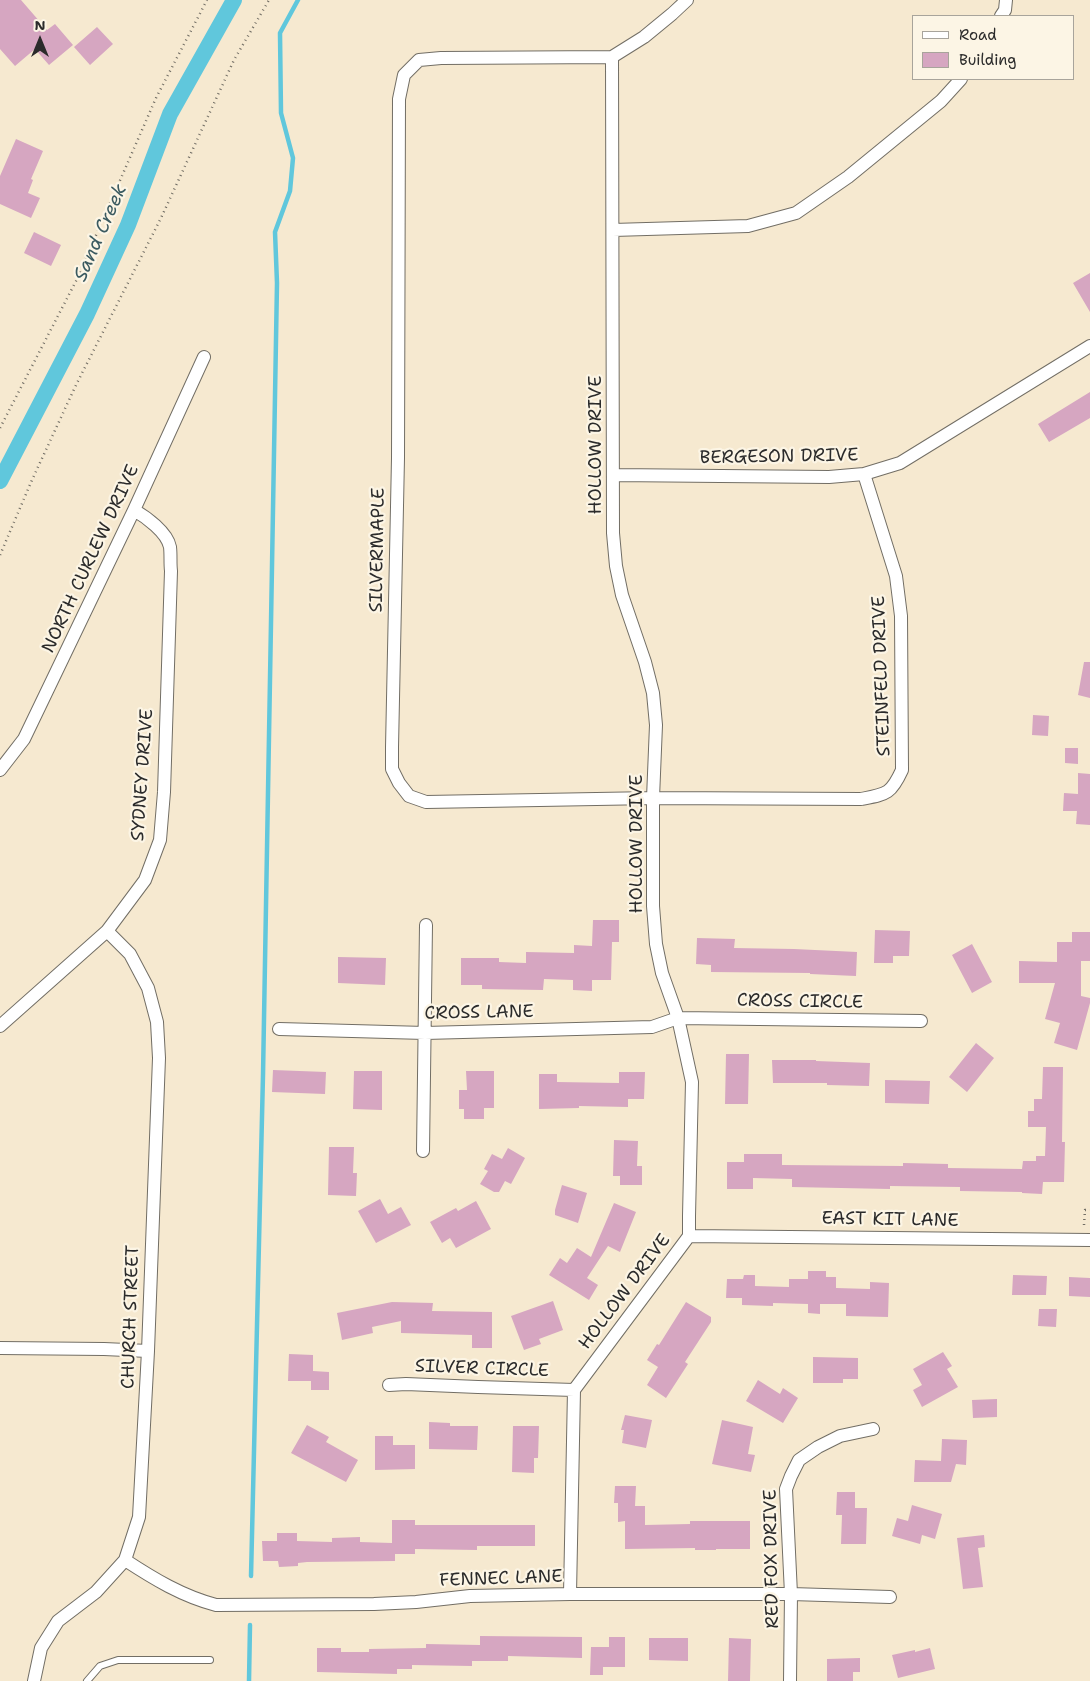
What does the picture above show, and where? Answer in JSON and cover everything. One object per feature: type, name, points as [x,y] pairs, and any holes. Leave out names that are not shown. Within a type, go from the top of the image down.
[{"type":"street","points":[[612,57],[644,37],[686,0]]},
{"type":"street","points":[[1002,15],[1006,0]]},
{"type":"street","name":"SILVERMAPLE","points":[[612,57],[441,58],[419,60],[404,75],[399,99],[398,448],[392,769],[399,783],[409,796],[426,802],[653,798]]},
{"type":"street","name":"HOLLOW DRIVE","points":[[574,1390],[688,1236],[692,1082],[678,1018],[662,973],[656,944],[653,906],[653,798],[656,724],[653,693],[622,595],[616,566],[613,533],[612,57]]},
{"type":"street","points":[[613,230],[748,226],[796,213],[848,177],[884,148],[941,101],[960,80]]},
{"type":"street","name":"BERGESON DRIVE","points":[[613,476],[829,477],[864,474],[900,463],[1090,346]]},
{"type":"street","name":"NORTH CURLEW DRIVE","points":[[0,770],[24,739],[134,510],[204,358]]},
{"type":"street","name":"STEINFELD DRIVE","points":[[653,798],[861,799],[883,795],[895,785],[902,770],[901,616],[896,576],[864,474]]},
{"type":"street","name":"SYDNEY DRIVE","points":[[0,1026],[107,931],[145,880],[160,840],[164,792],[170,545],[148,518],[134,510]]},
{"type":"street","points":[[423,1151],[426,925]]},
{"type":"street","name":"CHURCH STREET","points":[[34,1681],[41,1648],[58,1621],[96,1592],[125,1560],[139,1517],[148,1351],[159,1058],[157,1022],[148,988],[130,954],[107,931]]},
{"type":"street","name":"CROSS CIRCLE","points":[[678,1018],[921,1022]]},
{"type":"street","name":"CROSS LANE","points":[[279,1029],[425,1032],[652,1027],[678,1018]]},
{"type":"street","name":"EAST KIT LANE","points":[[688,1236],[1090,1240]]},
{"type":"street","points":[[0,1348],[148,1351]]},
{"type":"street","name":"SILVER CIRCLE","points":[[389,1385],[574,1390]]},
{"type":"street","points":[[570,1594],[574,1390]]},
{"type":"street","name":"RED FOX DRIVE","points":[[790,1681],[791,1594],[786,1489],[799,1460],[818,1447],[840,1436],[873,1429]]},
{"type":"street","name":"FENNEC LANE","points":[[125,1560],[166,1586],[194,1599],[216,1605],[374,1604],[470,1596],[570,1594],[791,1594],[890,1598]]},
{"type":"lane","points":[[87,1681],[100,1666],[118,1660],[210,1660]]},
{"type":"path","points":[[0,428],[76,281],[156,98],[207,0]]},
{"type":"path","points":[[0,555],[76,385],[161,218],[234,60],[269,0]]},
{"type":"path","points":[[1084,1225],[1084,1210],[1090,1210]]},
{"type":"building","points":[[0,0],[21,0],[47,30],[55,24],[73,45],[49,65],[35,49],[15,66],[0,49]]},
{"type":"building","points":[[97,27],[113,44],[90,65],[74,47]]},
{"type":"building","points":[[16,139],[43,151],[31,179],[33,180],[28,193],[40,198],[31,218],[0,204],[0,176]]},
{"type":"building","points":[[34,232],[61,245],[51,266],[24,253]]},
{"type":"building","points":[[1090,273],[1090,312],[1073,283]]},
{"type":"building","points":[[1090,392],[1090,418],[1049,442],[1038,424]]},
{"type":"building","points":[[1084,662],[1090,662],[1090,698],[1078,695]]},
{"type":"building","points":[[1033,715],[1049,716],[1048,736],[1032,735]]},
{"type":"building","points":[[1065,748],[1078,748],[1078,764],[1065,763]]},
{"type":"building","points":[[1078,773],[1090,774],[1090,825],[1076,824],[1077,811],[1063,811],[1064,793],[1078,794]]},
{"type":"building","points":[[593,920],[619,920],[619,942],[612,942],[611,980],[592,980],[592,991],[573,990],[573,980],[544,979],[543,990],[482,989],[482,985],[461,985],[461,958],[499,958],[499,962],[526,963],[526,952],[574,953],[574,945],[592,946]]},
{"type":"building","points":[[875,930],[910,931],[909,956],[893,956],[893,963],[874,963]]},
{"type":"building","points":[[1072,932],[1090,932],[1090,961],[1081,961],[1081,996],[1090,998],[1090,1003],[1077,1050],[1054,1043],[1060,1023],[1045,1019],[1055,983],[1019,983],[1019,961],[1057,962],[1057,942],[1072,942]]},
{"type":"building","points":[[697,938],[735,939],[734,948],[857,952],[856,976],[810,973],[711,972],[711,965],[696,964]]},
{"type":"building","points":[[972,944],[992,982],[972,993],[952,955]]},
{"type":"building","points":[[338,957],[386,958],[385,985],[338,983]]},
{"type":"building","points":[[976,1043],[994,1058],[967,1092],[949,1077]]},
{"type":"building","points":[[726,1054],[749,1054],[748,1104],[725,1104]]},
{"type":"building","points":[[772,1060],[870,1063],[869,1086],[827,1085],[827,1083],[773,1083]]},
{"type":"building","points":[[1043,1067],[1063,1067],[1062,1142],[1065,1142],[1064,1182],[1043,1182],[1042,1194],[960,1191],[960,1187],[890,1186],[890,1189],[792,1187],[792,1179],[753,1178],[753,1189],[727,1189],[727,1162],[744,1162],[744,1154],[782,1154],[782,1165],[903,1166],[903,1163],[948,1164],[948,1168],[1022,1169],[1023,1161],[1036,1161],[1036,1156],[1045,1156],[1046,1127],[1028,1127],[1028,1111],[1034,1111],[1034,1099],[1042,1099]]},
{"type":"building","points":[[273,1070],[326,1072],[325,1094],[272,1092]]},
{"type":"building","points":[[354,1071],[382,1071],[382,1110],[353,1109]]},
{"type":"building","points":[[466,1071],[494,1071],[494,1108],[484,1108],[484,1119],[464,1119],[464,1109],[459,1109],[459,1090],[467,1090]]},
{"type":"building","points":[[619,1072],[645,1072],[644,1099],[628,1099],[628,1107],[579,1106],[579,1108],[539,1109],[539,1074],[557,1074],[557,1082],[619,1083]]},
{"type":"building","points":[[885,1080],[930,1081],[929,1104],[885,1103]]},
{"type":"building","points":[[614,1140],[638,1141],[637,1166],[642,1166],[642,1185],[620,1185],[620,1176],[613,1176]]},
{"type":"building","points":[[329,1147],[354,1147],[353,1173],[357,1173],[356,1196],[328,1195]]},
{"type":"building","points":[[508,1148],[525,1158],[511,1184],[505,1181],[499,1192],[494,1192],[480,1184],[488,1171],[484,1169],[492,1154],[502,1159]]},
{"type":"building","points":[[562,1185],[587,1193],[578,1223],[555,1215]]},
{"type":"building","points":[[380,1199],[388,1214],[401,1207],[411,1225],[376,1243],[358,1211]]},
{"type":"building","points":[[476,1201],[491,1229],[456,1248],[450,1238],[442,1243],[430,1222],[456,1208],[458,1211]]},
{"type":"building","points":[[614,1203],[636,1212],[620,1252],[608,1246],[587,1278],[598,1285],[589,1300],[549,1275],[560,1258],[567,1263],[577,1248],[591,1257]]},
{"type":"building","points":[[808,1271],[826,1271],[826,1277],[836,1277],[836,1288],[870,1289],[870,1282],[889,1283],[888,1317],[846,1316],[846,1304],[820,1304],[820,1314],[808,1313],[808,1304],[773,1303],[773,1306],[742,1305],[742,1298],[726,1298],[727,1279],[743,1279],[744,1275],[755,1275],[755,1286],[789,1287],[789,1279],[808,1279]]},
{"type":"building","points":[[1013,1275],[1047,1276],[1046,1295],[1012,1295]]},
{"type":"building","points":[[1069,1277],[1090,1278],[1090,1297],[1069,1296]]},
{"type":"building","points":[[553,1301],[563,1330],[539,1339],[541,1344],[524,1350],[511,1316]]},
{"type":"building","points":[[392,1302],[433,1303],[432,1311],[492,1312],[492,1348],[472,1348],[472,1335],[401,1333],[401,1321],[372,1327],[373,1333],[342,1340],[337,1313]]},
{"type":"building","points":[[686,1302],[711,1317],[711,1322],[685,1362],[688,1364],[666,1398],[647,1385],[658,1367],[647,1360],[657,1344],[659,1345]]},
{"type":"building","points":[[1039,1309],[1057,1309],[1056,1327],[1038,1326]]},
{"type":"building","points":[[943,1352],[952,1366],[947,1369],[958,1387],[922,1407],[913,1390],[922,1385],[913,1369]]},
{"type":"building","points":[[289,1354],[313,1355],[313,1371],[329,1372],[329,1390],[311,1390],[311,1381],[288,1381]]},
{"type":"building","points":[[813,1357],[858,1358],[858,1379],[843,1379],[843,1383],[813,1383]]},
{"type":"building","points":[[758,1380],[780,1394],[783,1388],[798,1398],[783,1423],[746,1401]]},
{"type":"building","points":[[997,1399],[997,1417],[973,1418],[972,1400]]},
{"type":"building","points":[[625,1415],[652,1420],[646,1448],[622,1443],[624,1430],[621,1430]]},
{"type":"building","points":[[722,1420],[753,1427],[748,1454],[755,1455],[751,1472],[712,1464]]},
{"type":"building","points":[[429,1422],[450,1423],[450,1426],[478,1426],[477,1450],[429,1449]]},
{"type":"building","points":[[307,1425],[329,1437],[326,1442],[358,1460],[346,1482],[291,1453]]},
{"type":"building","points":[[513,1426],[539,1426],[538,1458],[534,1458],[534,1473],[512,1472]]},
{"type":"building","points":[[375,1436],[393,1436],[393,1445],[415,1445],[415,1469],[375,1470]]},
{"type":"building","points":[[942,1439],[967,1440],[966,1465],[956,1464],[951,1482],[914,1482],[915,1460],[941,1461]]},
{"type":"building","points":[[615,1486],[636,1486],[635,1506],[645,1506],[645,1525],[690,1524],[690,1521],[750,1521],[750,1549],[625,1549],[625,1521],[618,1522],[618,1503],[614,1503]]},
{"type":"building","points":[[837,1492],[855,1492],[855,1508],[867,1508],[866,1544],[841,1544],[842,1515],[836,1515]]},
{"type":"building","points":[[912,1505],[942,1514],[935,1539],[922,1535],[920,1544],[892,1536],[897,1518],[908,1521]]},
{"type":"building","points":[[392,1520],[415,1520],[415,1525],[535,1525],[535,1546],[477,1546],[477,1550],[415,1549],[415,1554],[395,1554],[395,1561],[307,1562],[298,1563],[298,1566],[279,1567],[278,1561],[263,1561],[262,1541],[277,1541],[277,1533],[297,1533],[297,1541],[332,1542],[332,1538],[360,1537],[360,1542],[392,1543]]},
{"type":"building","points":[[984,1535],[985,1547],[978,1548],[983,1587],[963,1589],[957,1538]]},
{"type":"building","points":[[480,1636],[582,1637],[582,1658],[508,1656],[508,1661],[472,1661],[472,1666],[412,1665],[412,1669],[397,1669],[397,1674],[317,1672],[317,1648],[341,1648],[341,1652],[369,1652],[369,1649],[426,1648],[426,1644],[480,1645]]},
{"type":"building","points":[[609,1637],[625,1637],[625,1667],[603,1667],[603,1675],[590,1675],[591,1647],[609,1647]]},
{"type":"building","points":[[649,1638],[688,1638],[688,1661],[649,1660]]},
{"type":"building","points":[[729,1638],[751,1639],[750,1681],[728,1681]]},
{"type":"building","points":[[930,1648],[935,1669],[898,1678],[892,1655]]},
{"type":"building","points":[[860,1658],[860,1672],[853,1672],[853,1681],[827,1681],[827,1659]]},
{"type":"waterway","name":"Sand Creek","points":[[0,481],[87,314],[128,225],[170,114],[234,0]]},
{"type":"waterway","points":[[251,1576],[263,1075],[277,283],[275,232],[290,191],[293,158],[281,113],[280,33],[298,0]]},
{"type":"waterway","points":[[249,1681],[250,1625]]}]
